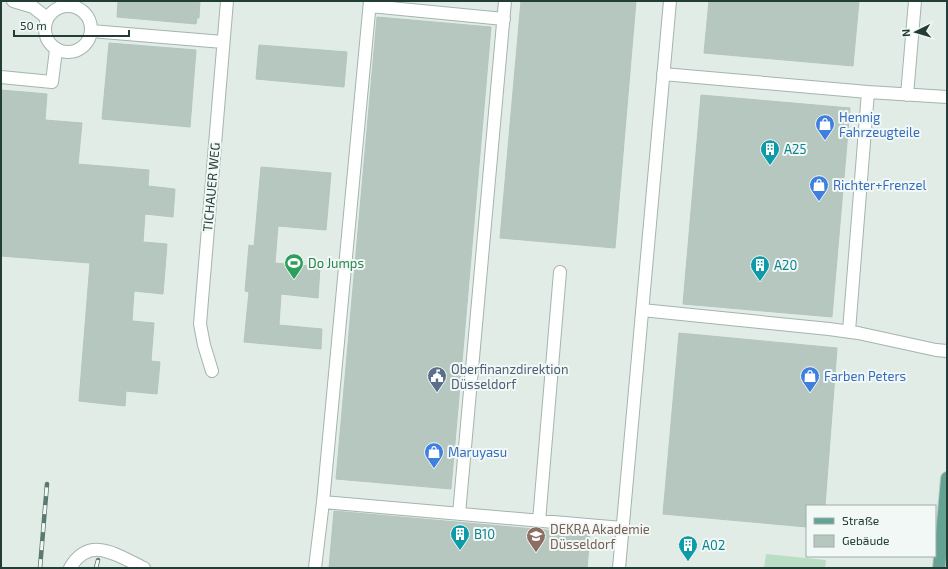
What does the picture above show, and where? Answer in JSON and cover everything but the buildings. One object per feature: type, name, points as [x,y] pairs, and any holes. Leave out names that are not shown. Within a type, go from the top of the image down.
[{"type":"main road","points":[[940,568],[947,478]]},
{"type":"street","points":[[13,1],[32,7],[47,18]]},
{"type":"street","name":"TICHAUER WEG","points":[[212,371],[204,345],[200,324],[227,1]]},
{"type":"street","points":[[459,514],[505,1]]},
{"type":"street","points":[[619,568],[670,1]]},
{"type":"street","points":[[907,95],[915,1]]},
{"type":"street","points":[[315,568],[323,502],[370,3],[504,19]]},
{"type":"street","points":[[63,6],[86,6],[90,22],[90,36],[85,45],[76,51],[66,52],[56,50],[48,43],[44,33],[47,18],[54,10],[63,6]]},
{"type":"street","points":[[91,31],[224,42]]},
{"type":"street","points":[[1,77],[52,82],[56,50]]},
{"type":"street","points":[[663,74],[868,92],[947,97]]},
{"type":"street","points":[[849,331],[868,92]]},
{"type":"street","points":[[539,521],[560,272]]},
{"type":"street","points":[[642,310],[849,331],[936,350],[947,351]]},
{"type":"street","points":[[323,502],[622,528]]},
{"type":"street","points":[[70,568],[74,560],[82,554],[98,549],[114,553],[141,567]]},
{"type":"green space","points":[[766,554],[826,560],[825,568],[764,568]]},
{"type":"railway","points":[[40,568],[47,484]]},
{"type":"railway","points":[[96,568],[98,560]]},
{"type":"place","name":"Hennig Fahrzeugteile","points":[[825,141]]},
{"type":"place","name":"A25","points":[[770,166]]},
{"type":"place","name":"Richter+Frenzel","points":[[819,202]]},
{"type":"place","name":"Do Jumps","points":[[294,280]]},
{"type":"place","name":"A20","points":[[760,282]]},
{"type":"place","name":"Oberfinanzdirektion Düsseldorf","points":[[437,393]]},
{"type":"place","name":"Farben Peters","points":[[810,393]]},
{"type":"place","name":"Maruyasu","points":[[434,469]]},
{"type":"place","name":"B10","points":[[460,551]]},
{"type":"place","name":"DEKRA Akademie Düsseldorf","points":[[536,553]]},
{"type":"place","name":"A02","points":[[688,562]]}]
